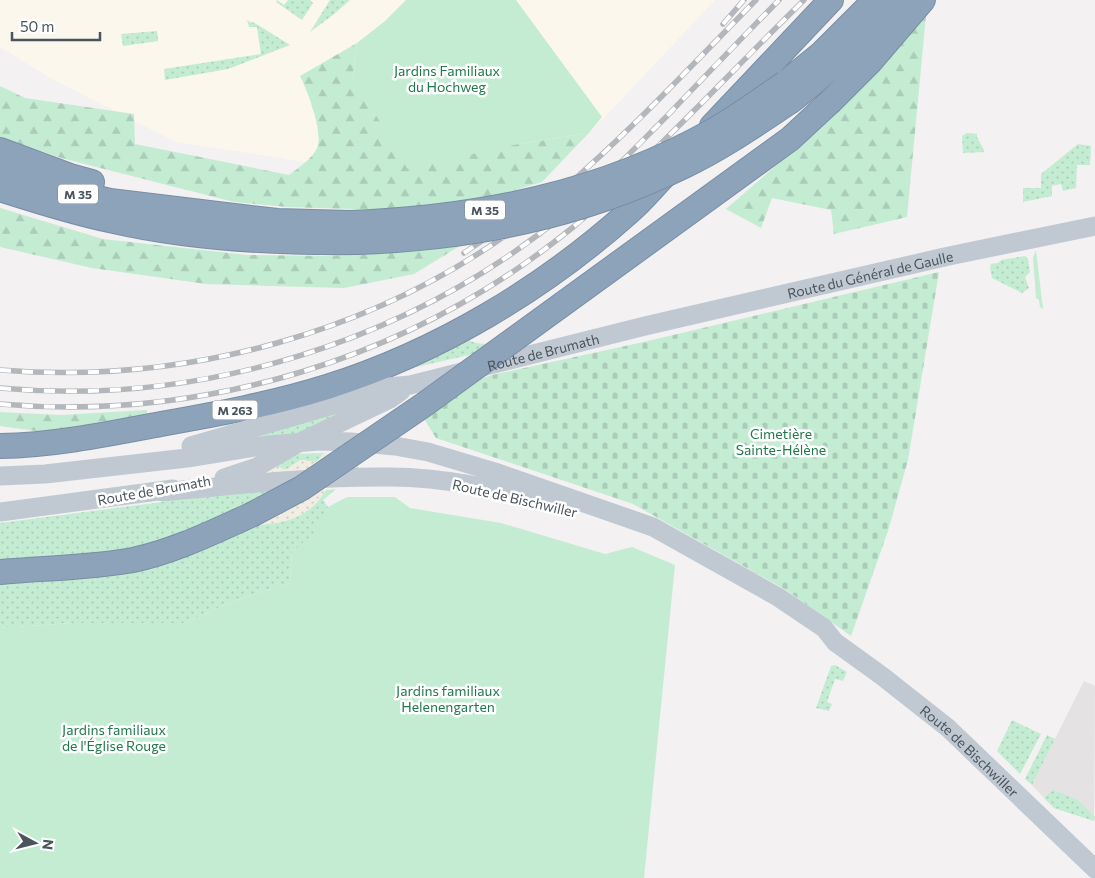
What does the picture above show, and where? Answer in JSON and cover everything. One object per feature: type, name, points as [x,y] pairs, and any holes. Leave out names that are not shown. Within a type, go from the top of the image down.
[{"type":"highway","name":"M 263","points":[[0,446],[68,440],[210,416],[286,398],[329,386],[404,358],[458,332],[533,286],[588,247],[631,211],[831,0]]},
{"type":"highway","name":"M 35","points":[[788,92],[822,53],[876,0]]},
{"type":"highway","name":"M 35","points":[[0,189],[115,222],[168,231],[292,242],[353,232],[395,221],[470,213],[515,204],[580,188],[655,159],[692,141],[751,106],[788,92],[822,76],[866,37],[901,0]]},
{"type":"highway","points":[[0,572],[105,564],[133,560],[160,553],[242,519],[302,488],[426,404],[790,139],[870,62],[924,0]]},
{"type":"highway","points":[[0,150],[70,176],[113,187],[159,208]]},
{"type":"highway","name":"M 35","points":[[0,172],[81,195],[159,208],[277,221],[353,232]]},
{"type":"highway","points":[[0,198],[44,209],[86,215]]},
{"type":"highway","points":[[0,558],[75,558],[132,553],[187,540],[242,519]]},
{"type":"main road","name":"Route du Général de Gaulle","points":[[646,326],[949,256],[1095,226]]},
{"type":"main road","name":"Route de Brumath","points":[[112,467],[240,433],[387,387],[410,385],[646,326]]},
{"type":"main road","name":"Route de Brumath","points":[[0,512],[163,492],[248,471],[300,442],[390,399],[410,385]]},
{"type":"main road","points":[[343,421],[345,437],[350,442]]},
{"type":"main road","name":"Route de Brumath","points":[[0,476],[45,474],[112,467],[300,442]]},
{"type":"main road","name":"Route de Bischwiller","points":[[300,442],[350,442],[395,446],[428,452],[495,472],[653,527],[778,597],[824,628],[835,642],[948,728],[1095,869]]},
{"type":"main road","name":"Route de Bischwiller","points":[[163,492],[282,481],[390,477],[436,480],[486,488],[532,499],[640,532],[687,556],[772,605],[818,637],[835,642]]},
{"type":"shaded area","points":[[0,0],[715,0],[569,155],[443,183],[176,142],[52,79],[0,47]]},
{"type":"shaded area","points":[[1084,681],[1095,686],[1094,821],[1054,808],[1032,785]]},
{"type":"green space","points":[[277,0],[284,5],[288,0],[310,0],[313,3],[302,20],[276,2]]},
{"type":"green space","points":[[330,0],[350,0],[310,32]]},
{"type":"green space","name":"Jardins Familiaux du Hochweg","points":[[406,0],[516,0],[602,117],[589,133],[519,144],[407,168],[353,76],[357,43],[385,21]]},
{"type":"green space","points":[[926,15],[907,217],[834,234],[831,210],[772,198],[761,228],[726,209],[826,122]]},
{"type":"green space","points":[[247,20],[290,45],[228,69],[165,80],[164,69],[261,54],[257,27],[249,27]]},
{"type":"green space","points":[[157,31],[158,41],[123,46],[121,34]]},
{"type":"green space","points":[[357,43],[353,77],[519,144],[589,133],[542,182],[489,198],[387,210],[287,207],[234,202],[61,158],[0,137],[0,86],[25,98],[134,114],[135,144],[289,175],[312,156],[319,141],[317,122],[300,76]]},
{"type":"green space","points":[[967,133],[977,134],[984,152],[963,153],[962,136]]},
{"type":"green space","points":[[1078,144],[1091,146],[1090,165],[1077,165],[1076,188],[1063,191],[1061,184],[1052,186],[1052,196],[1023,202],[1023,188],[1041,188],[1041,174]]},
{"type":"green space","points":[[0,208],[103,239],[247,255],[331,256],[406,251],[463,244],[414,274],[344,288],[206,284],[92,268],[0,247]]},
{"type":"green space","points":[[1036,250],[1043,309],[1036,298],[1033,258]]},
{"type":"green space","points":[[1025,256],[1028,259],[1030,272],[1025,277],[1029,288],[1022,293],[992,278],[991,264],[998,263],[1001,260]]},
{"type":"green space","name":"Cimetière Sainte-Hélène","points":[[939,272],[908,460],[888,531],[851,636],[786,590],[633,504],[436,438],[423,417],[423,396],[492,375],[648,341]]},
{"type":"green space","points":[[465,338],[475,343],[493,344],[491,350],[412,368],[409,364]]},
{"type":"green space","points":[[147,410],[147,419],[43,432],[0,426],[0,412],[60,415]]},
{"type":"green space","points":[[345,412],[300,435],[221,442]]},
{"type":"green space","points":[[323,453],[316,462],[301,460],[285,470],[272,464],[293,454]]},
{"type":"green space","points":[[278,487],[257,525],[297,517],[312,507],[326,490],[336,489],[323,500],[328,507],[313,535],[292,552],[290,583],[233,601],[185,623],[71,623],[0,628],[0,523]]},
{"type":"green space","name":"Jardins familiaux Helenengarten","points":[[347,497],[395,497],[410,508],[501,523],[605,554],[632,547],[675,565],[644,878],[0,878],[0,628],[71,623],[185,623],[233,601],[290,583],[292,552],[312,535],[328,507]]},
{"type":"green space","points":[[835,665],[847,672],[843,681],[835,679],[827,702],[832,704],[829,711],[816,708],[831,666]]},
{"type":"green space","points":[[1012,720],[1041,734],[1020,774],[997,751]]},
{"type":"green space","points":[[1047,735],[1055,739],[1032,785],[1025,779]]},
{"type":"green space","points":[[1053,790],[1078,800],[1095,817],[1094,821],[1054,808],[1044,798]]},
{"type":"sand","points":[[323,453],[360,459],[358,470],[249,474],[272,464],[285,470],[301,460],[316,462]]},
{"type":"sand","points":[[326,490],[312,507],[297,517],[257,525],[279,493]]},
{"type":"railway","points":[[723,24],[744,0]]},
{"type":"railway","points":[[0,370],[70,372],[140,369],[209,359],[277,343],[343,321],[408,293],[469,260],[536,213],[587,169],[636,122],[756,0]]},
{"type":"railway","points":[[0,388],[76,391],[151,387],[226,375],[300,356],[371,330],[440,297],[505,258],[579,202],[668,115],[779,0]]},
{"type":"railway","points":[[0,404],[77,407],[153,402],[229,390],[303,372],[375,346],[444,313],[510,274],[582,220],[804,0]]},
{"type":"railway","points":[[464,253],[559,184]]},
{"type":"park label","name":"Jardins familiaux de l'Église Rouge","points":[[114,738]]}]
